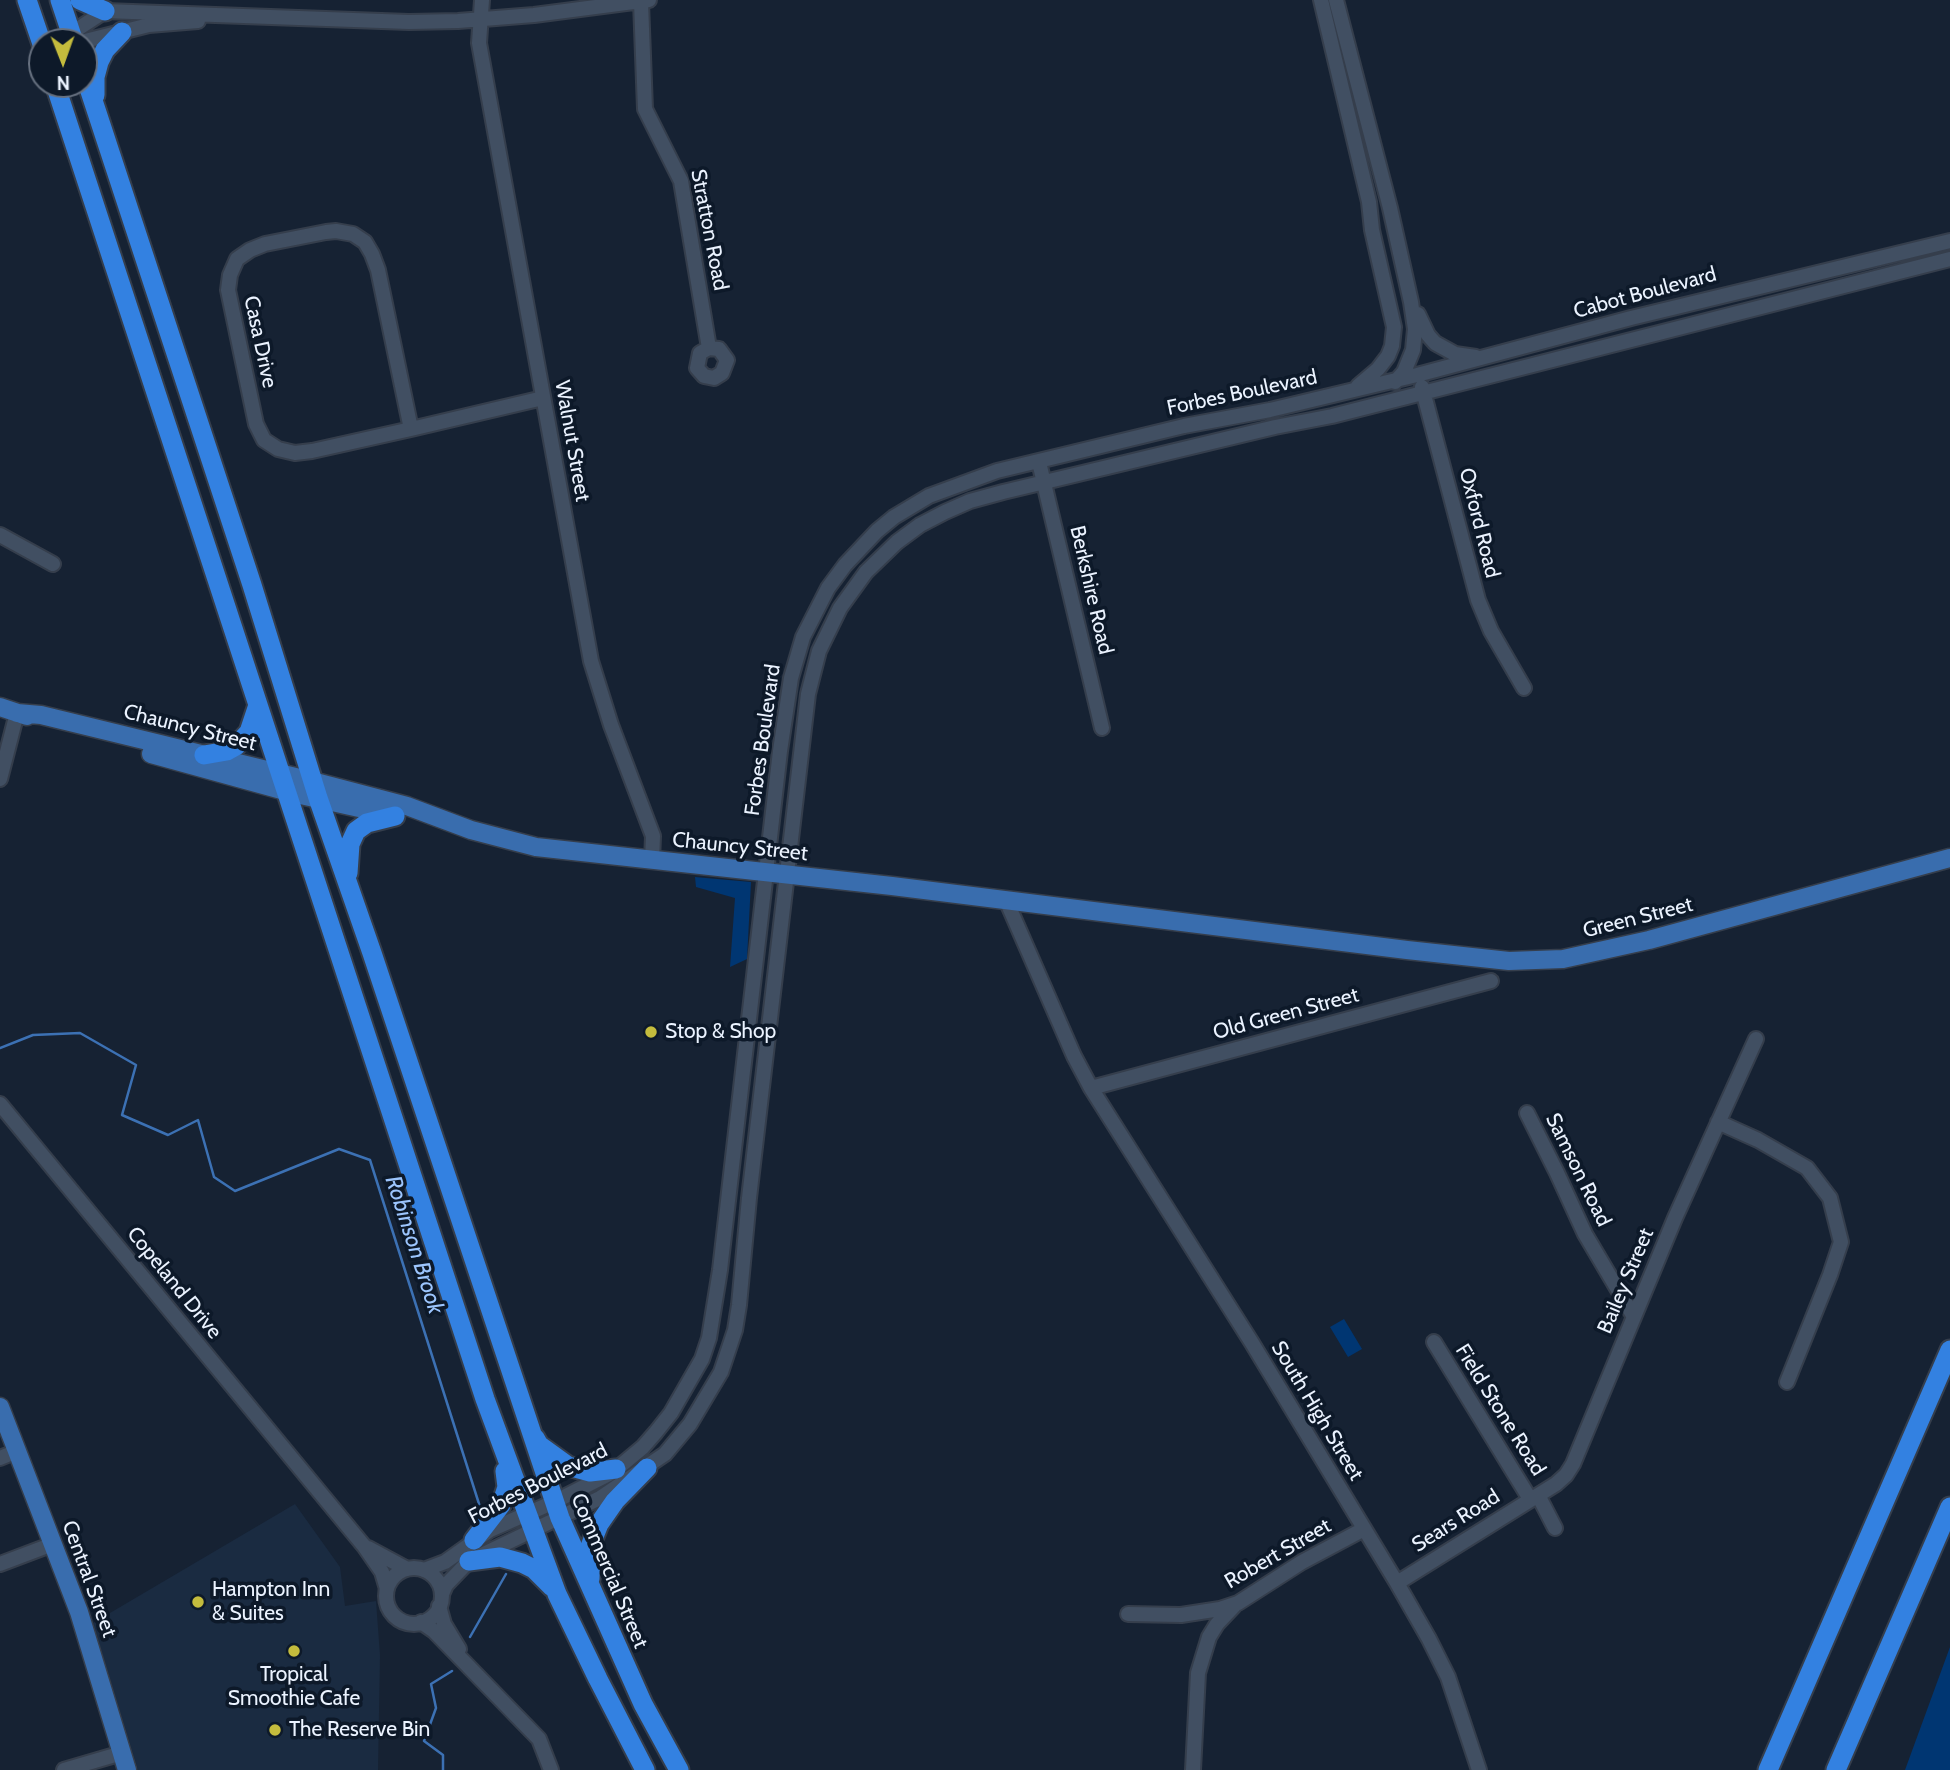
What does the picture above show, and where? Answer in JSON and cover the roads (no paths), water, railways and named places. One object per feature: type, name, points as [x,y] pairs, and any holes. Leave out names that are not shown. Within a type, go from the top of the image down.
[{"type":"highway","points":[[27,0],[37,28]]},
{"type":"highway","points":[[60,0],[68,28]]},
{"type":"highway","points":[[79,0],[105,11]]},
{"type":"highway","points":[[96,110],[95,77],[99,62],[105,50],[122,32]]},
{"type":"highway","points":[[60,98],[485,1399],[557,1594],[645,1770]]},
{"type":"highway","name":"Commercial Street","points":[[92,98],[252,585],[315,789],[557,1510],[643,1704],[679,1770]]},
{"type":"highway","points":[[204,755],[227,751],[245,738],[253,724],[258,705]]},
{"type":"highway","points":[[348,884],[352,837],[367,823],[395,816]]},
{"type":"highway","points":[[1768,1770],[1950,1350]]},
{"type":"highway","points":[[528,1425],[539,1446],[568,1466],[590,1472],[616,1469]]},
{"type":"highway","points":[[474,1540],[496,1514],[504,1497],[507,1487],[505,1456]]},
{"type":"highway","points":[[591,1590],[590,1557],[594,1533],[604,1513],[647,1468]]},
{"type":"highway","points":[[1836,1770],[1950,1507]]},
{"type":"highway","points":[[469,1561],[500,1557],[522,1563],[541,1575],[557,1594]]},
{"type":"main road","name":"Chauncy Street","points":[[9,710],[41,715],[204,755],[284,782]]},
{"type":"main road","name":"Chauncy Street","points":[[9,710],[146,752],[407,806],[471,830]]},
{"type":"main road","name":"Chauncy Street","points":[[315,789],[395,816],[471,830],[549,849],[786,874],[1329,941]]},
{"type":"main road","name":"Green Street","points":[[1329,941],[1497,960],[1549,960],[1662,937],[1950,858]]},
{"type":"main road","name":"Central Street","points":[[0,1407],[8,1455],[53,1544],[79,1612],[124,1761]]},
{"type":"street","name":"Walnut Street","points":[[482,0],[479,20],[481,56],[591,661],[611,725],[653,836],[652,861]]},
{"type":"street","points":[[1321,0],[1369,202],[1372,230],[1395,332],[1410,361]]},
{"type":"street","name":"Forbes Boulevard","points":[[441,1600],[446,1585],[469,1561],[530,1522],[557,1510],[600,1498],[665,1454],[684,1433],[706,1401],[726,1359],[735,1330],[808,694],[819,651],[849,593],[880,557],[920,525],[970,501],[1365,408],[1397,379],[1410,361],[1415,329],[1411,302],[1390,208],[1336,0]]},
{"type":"street","points":[[85,28],[105,11],[141,10],[245,17],[409,22],[479,20],[645,1]]},
{"type":"street","name":"Stratton Road","points":[[645,1],[645,108],[681,181],[709,348]]},
{"type":"street","points":[[98,36],[149,25],[245,17]]},
{"type":"street","name":"Casa Drive","points":[[411,429],[378,270],[365,242],[352,234],[326,232],[265,244],[237,259],[230,275],[229,299],[256,424],[264,440],[278,450],[303,453],[411,429],[543,398]]},
{"type":"street","name":"Cabot Boulevard","points":[[1353,390],[1631,318],[1950,241]]},
{"type":"street","name":"Cabot Boulevard","points":[[1365,408],[1950,259]]},
{"type":"street","points":[[1411,302],[1435,343],[1455,354],[1484,358]]},
{"type":"street","name":"Forbes Boulevard","points":[[557,1510],[643,1447],[671,1413],[702,1359],[709,1338],[720,1270],[791,678],[803,637],[835,578],[877,531],[914,504],[976,477],[1184,426],[1270,410],[1353,390],[1384,362],[1395,332]]},
{"type":"street","name":"Oxford Road","points":[[1410,361],[1425,393],[1478,600],[1491,631],[1524,688]]},
{"type":"street","name":"Berkshire Road","points":[[1039,462],[1102,728]]},
{"type":"street","points":[[0,536],[53,564]]},
{"type":"street","points":[[0,779],[9,710]]},
{"type":"street","points":[[1006,900],[1074,1056],[1091,1088]]},
{"type":"street","name":"Old Green Street","points":[[1091,1088],[1491,981]]},
{"type":"street","name":"Bailey Street","points":[[1534,1497],[1566,1475],[1573,1464],[1756,1038]]},
{"type":"street","name":"South High Street","points":[[1091,1088],[1252,1343],[1397,1583],[1448,1677],[1479,1770]]},
{"type":"street","name":"Copeland Drive","points":[[0,1104],[364,1546]]},
{"type":"street","name":"Samson Road","points":[[1527,1113],[1585,1234],[1634,1317]]},
{"type":"street","points":[[1718,1122],[1758,1140],[1807,1168],[1830,1198],[1841,1242],[1787,1382]]},
{"type":"street","name":"Field Stone Road","points":[[1434,1342],[1534,1497]]},
{"type":"street","points":[[1534,1497],[1555,1528]]},
{"type":"street","name":"Sears Road","points":[[1397,1583],[1534,1497]]},
{"type":"street","name":"Forbes Boulevard","points":[[424,1570],[445,1562],[490,1530],[530,1522]]},
{"type":"street","name":"Robert Street","points":[[1128,1614],[1191,1614],[1238,1603],[1302,1562],[1364,1529]]},
{"type":"street","points":[[0,1564],[53,1544]]},
{"type":"street","points":[[364,1546],[407,1569],[424,1570],[434,1577],[441,1600],[444,1625],[466,1663]]},
{"type":"street","points":[[364,1546],[381,1572],[392,1612],[408,1623],[421,1622],[432,1617],[441,1600]]},
{"type":"street","points":[[387,1589],[392,1578],[407,1569]]},
{"type":"street","points":[[1193,1770],[1198,1673],[1209,1637],[1217,1624],[1238,1603]]},
{"type":"street","points":[[421,1622],[435,1632],[538,1739],[551,1770]]},
{"type":"street","points":[[64,1770],[124,1761]]},
{"type":"waterway","name":"Robinson Brook","points":[[0,1048],[33,1035],[80,1033],[136,1065],[122,1115],[168,1135],[198,1120],[214,1177],[235,1191],[339,1149],[370,1160],[480,1507]]},
{"type":"waterway","name":"Robinson Brook","points":[[470,1637],[506,1574]]},
{"type":"waterway","name":"Robinson Brook","points":[[443,1770],[443,1755],[424,1741],[436,1708],[431,1684],[452,1671]]},
{"type":"place","name":"Stop & Shop","points":[[651,1032]]},
{"type":"place","name":"Hampton Inn & Suites","points":[[198,1602]]},
{"type":"place","name":"Tropical Smoothie Cafe","points":[[294,1651]]},
{"type":"place","name":"The Reserve Bin","points":[[275,1730]]}]
